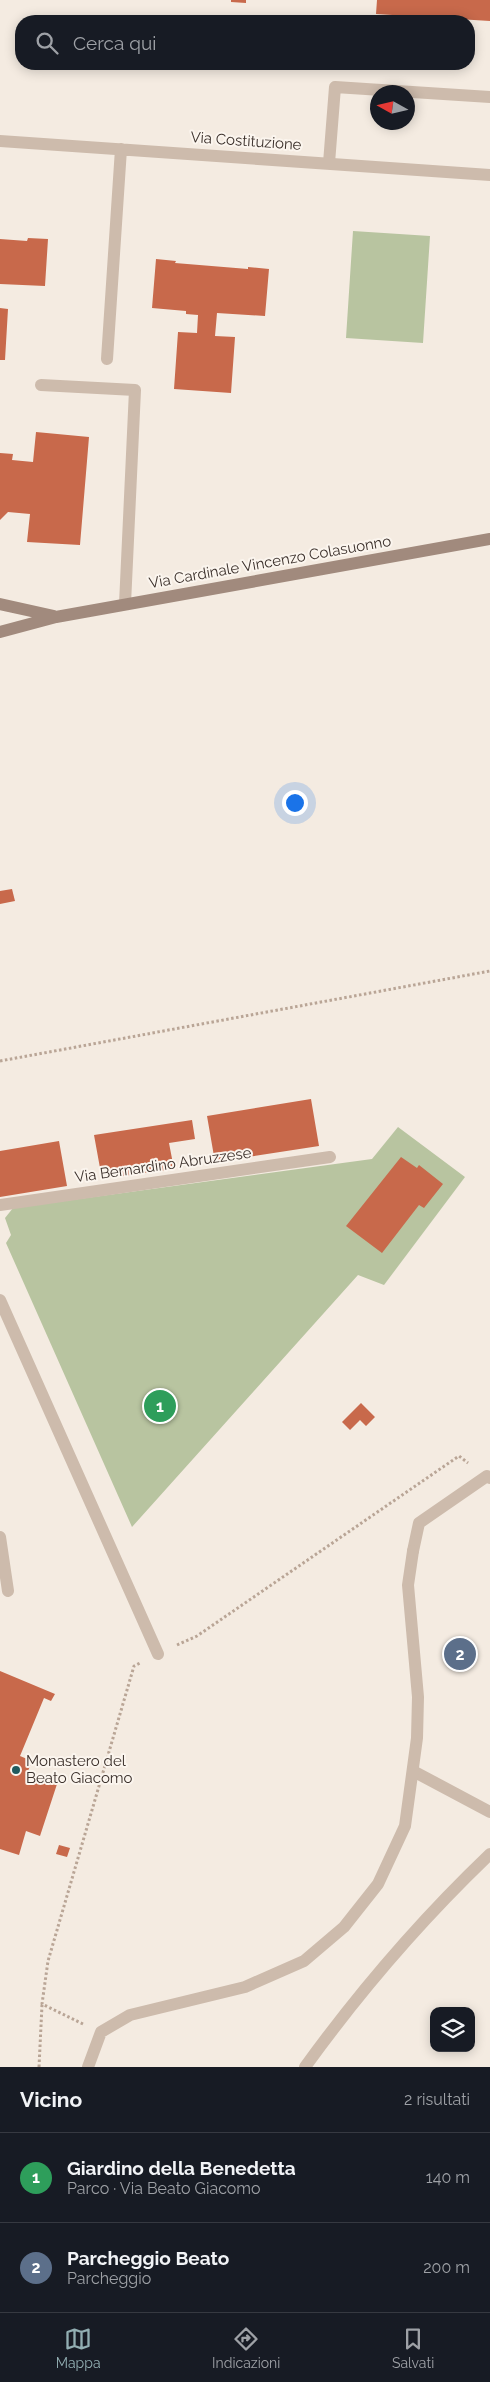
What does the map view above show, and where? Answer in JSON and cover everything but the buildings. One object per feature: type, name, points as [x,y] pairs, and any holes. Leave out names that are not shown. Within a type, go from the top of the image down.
[{"type":"street","points":[[329,163],[335,87],[490,97]]},
{"type":"street","name":"Via Costituzione","points":[[0,142],[490,175]]},
{"type":"street","points":[[106,359],[122,149]]},
{"type":"street","points":[[41,385],[135,390],[125,604]]},
{"type":"street","name":"Via Cardinale Vincenzo Colasuonno","points":[[0,632],[56,617],[490,539]]},
{"type":"street","name":"Via Cardinale Vincenzo Colasuonno","points":[[0,604],[56,617]]},
{"type":"street","name":"Via Bernardino Abruzzese","points":[[0,1205],[330,1157]]},
{"type":"street","points":[[0,1300],[158,1654]]},
{"type":"street","points":[[88,2067],[102,2032],[130,2015],[245,1987],[304,1961],[344,1927],[378,1884],[405,1826],[417,1738],[418,1697],[408,1585],[419,1523],[489,1477]]},
{"type":"street","points":[[0,1537],[8,1591]]},
{"type":"street","points":[[413,1771],[490,1812]]},
{"type":"street","points":[[305,2067],[343,2014],[457,1885],[490,1854]]},
{"type":"path","points":[[0,1061],[490,971]]},
{"type":"path","points":[[39,2067],[42,2004],[48,1961],[134,1666],[197,1636],[459,1456],[489,1477]]},
{"type":"path","points":[[42,2004],[102,2032]]},
{"type":"green space","points":[[353,231],[430,236],[423,343],[346,338]]},
{"type":"green space","points":[[398,1127],[465,1177],[384,1285],[358,1275],[132,1527],[6,1243],[11,1235],[5,1218],[13,1208],[372,1159]]},
{"type":"place","name":"Giardino della Benedetta","points":[[160,1406]]},
{"type":"place","name":"Parcheggio Beato","points":[[460,1654]]},
{"type":"place","name":"Monastero del Beato Giacomo","points":[[16,1770]]}]
